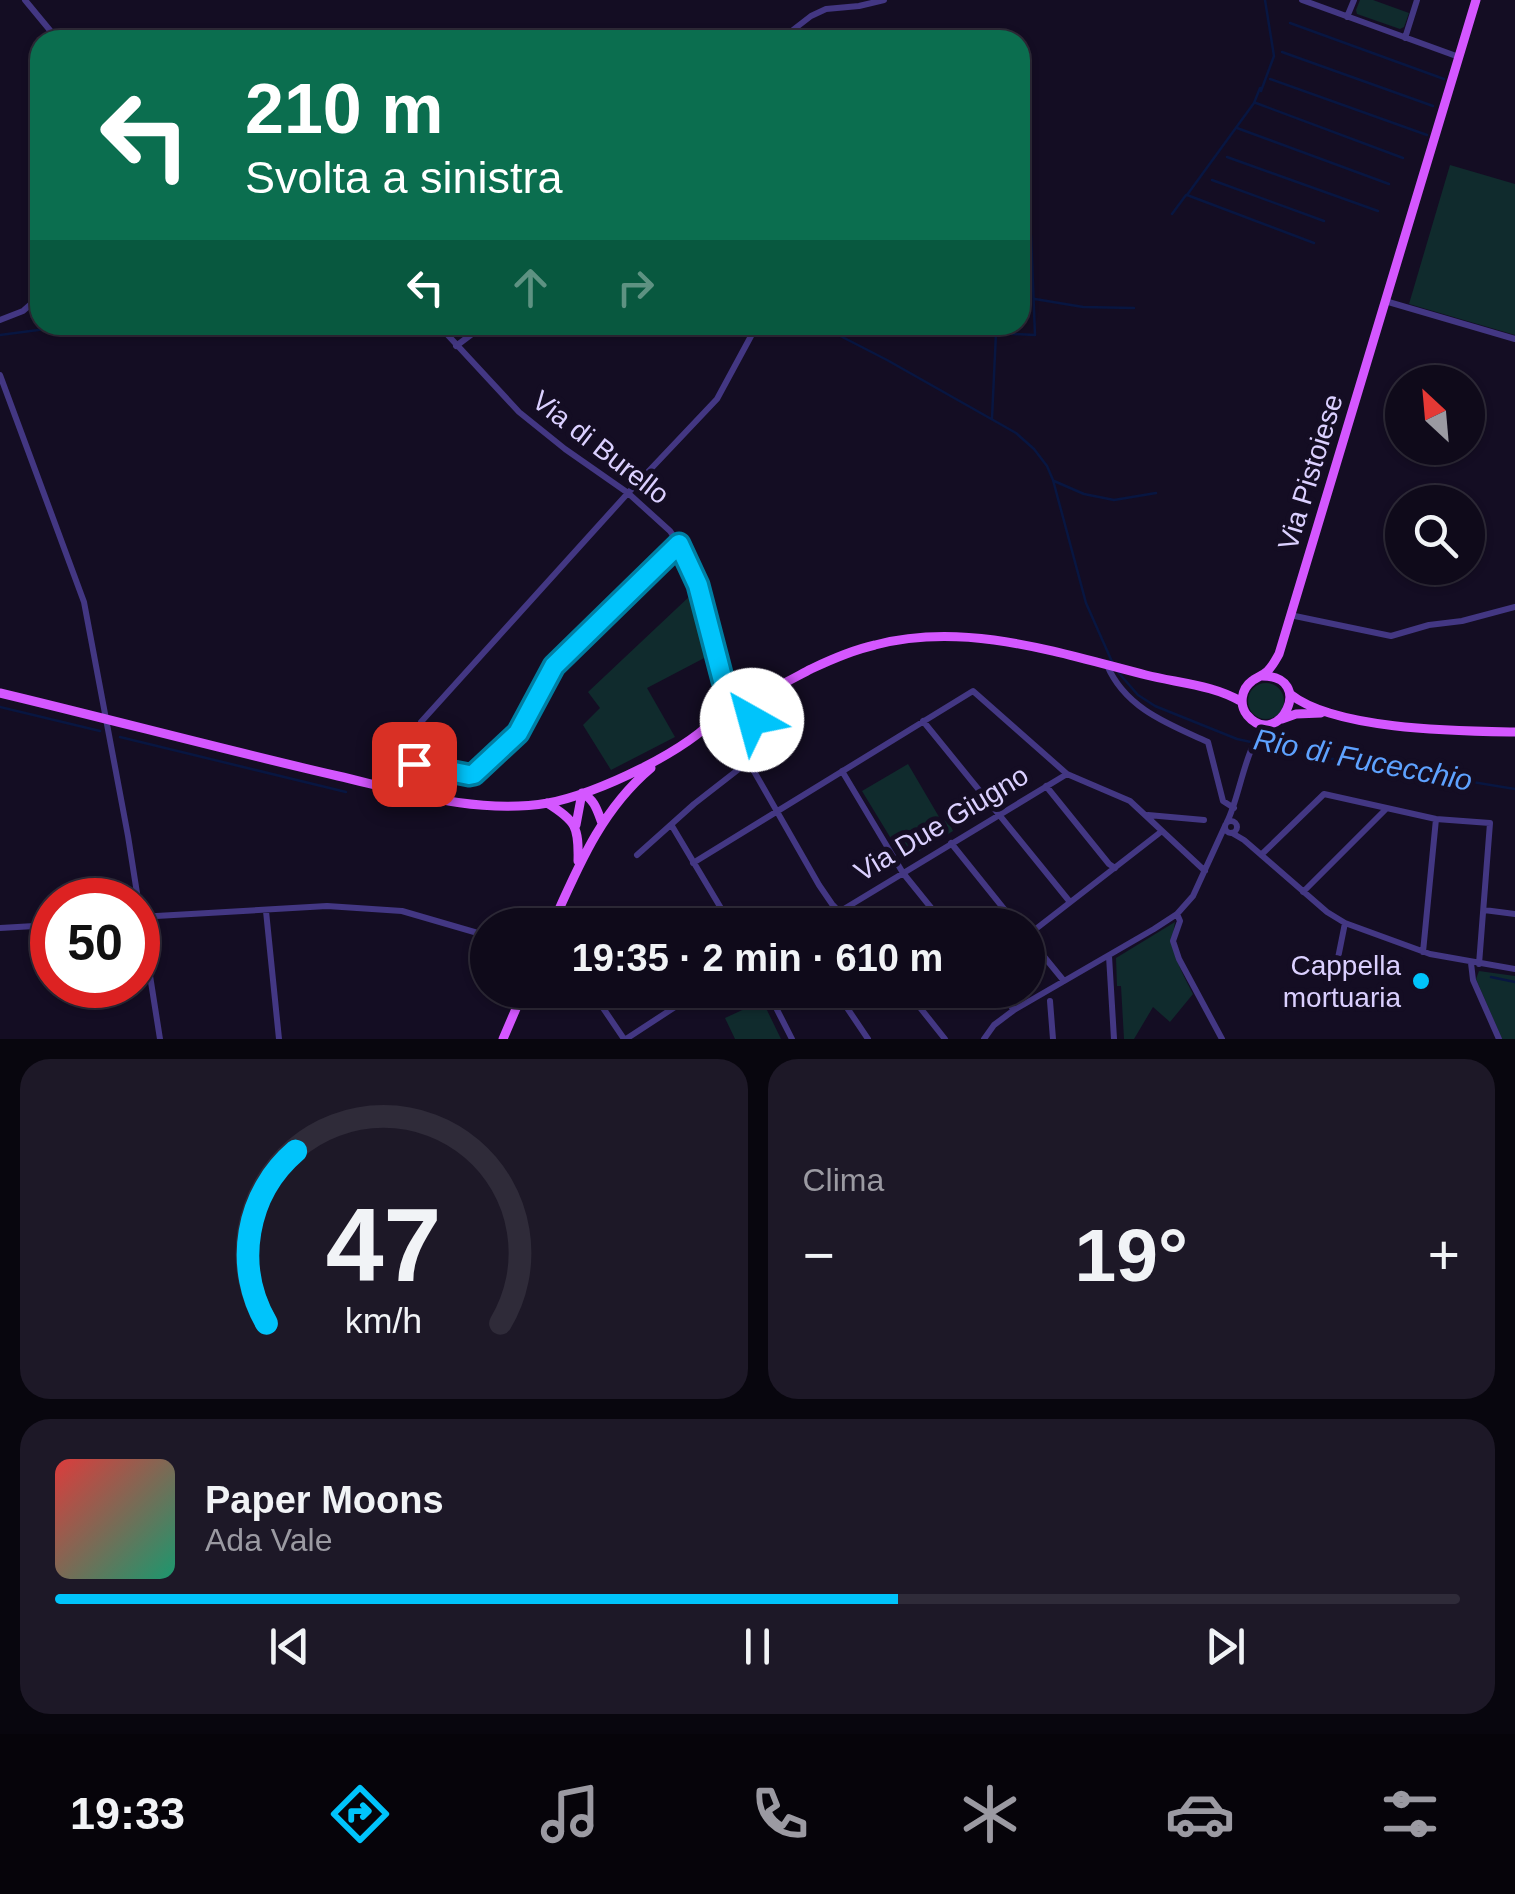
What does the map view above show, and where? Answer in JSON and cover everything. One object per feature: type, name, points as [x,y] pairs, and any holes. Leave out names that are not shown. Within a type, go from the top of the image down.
[{"type":"main road","name":"Via Pistoiese","points":[[1262,676],[1278,657],[1476,0]]},
{"type":"main road","points":[[0,693],[268,760],[470,804],[547,803],[582,794],[628,776],[671,751],[704,730],[722,709],[738,699],[768,693],[846,654],[920,636],[982,638],[1204,687],[1232,690],[1262,676],[1274,677],[1303,703],[1329,713]]},
{"type":"main road","points":[[1276,722],[1289,708],[1278,657]]},
{"type":"main road","points":[[1246,686],[1242,702],[1248,716],[1259,723],[1276,722],[1296,714],[1329,713],[1436,730],[1515,732]]},
{"type":"main road","points":[[1204,687],[1242,702]]},
{"type":"main road","points":[[704,730],[740,731],[768,693]]},
{"type":"main road","points":[[738,699],[749,704],[752,718]]},
{"type":"main road","points":[[722,709],[722,722],[729,730]]},
{"type":"main road","points":[[560,908],[602,823],[638,778],[671,751]]},
{"type":"main road","points":[[582,794],[596,804],[602,823]]},
{"type":"main road","points":[[578,868],[576,826],[582,794]]},
{"type":"main road","points":[[547,803],[576,826]]},
{"type":"main road","points":[[504,1039],[517,1008]]},
{"type":"street","points":[[25,0],[50,30]]},
{"type":"street","points":[[793,30],[826,9],[884,0]]},
{"type":"street","points":[[1302,0],[1458,57]]},
{"type":"street","points":[[1348,17],[1354,0]]},
{"type":"street","points":[[1405,38],[1417,0]]},
{"type":"street","points":[[1384,300],[1515,339]]},
{"type":"street","points":[[0,320],[30,304]]},
{"type":"street","name":"Via di Burello","points":[[445,335],[514,408],[628,493],[670,531],[698,585],[723,681],[738,699]]},
{"type":"street","points":[[456,346],[471,335]]},
{"type":"street","points":[[404,792],[421,722],[716,398],[751,335]]},
{"type":"street","points":[[0,375],[84,602],[133,878]]},
{"type":"street","points":[[411,763],[474,774],[518,733],[554,666],[679,544]]},
{"type":"street","points":[[1290,615],[1391,636],[1515,607]]},
{"type":"street","points":[[1104,664],[1116,683],[1145,711],[1208,742],[1223,801],[1234,808]]},
{"type":"street","name":"Via di Burello","points":[[722,709],[723,681]]},
{"type":"street","points":[[694,863],[975,691],[1068,774],[1130,801],[1205,871]]},
{"type":"street","points":[[1248,716],[1255,738]]},
{"type":"street","points":[[744,750],[752,718]]},
{"type":"street","points":[[923,721],[1070,902]]},
{"type":"street","points":[[984,1039],[1014,1010],[1176,914],[1193,896],[1218,844],[1231,828],[1255,738],[1276,722]]},
{"type":"street","points":[[729,730],[818,884],[836,908]]},
{"type":"street","points":[[637,855],[748,762]]},
{"type":"street","points":[[842,771],[903,873],[932,908]]},
{"type":"street","name":"Via Due Giugno","points":[[846,908],[1068,774]]},
{"type":"street","points":[[1046,786],[1115,868]]},
{"type":"street","points":[[1262,856],[1324,794],[1436,819],[1490,823],[1474,980],[1500,1039]]},
{"type":"street","points":[[1303,892],[1387,808]]},
{"type":"street","points":[[1147,815],[1204,820]]},
{"type":"street","points":[[1423,952],[1436,819]]},
{"type":"street","points":[[672,826],[721,908]]},
{"type":"street","points":[[1231,828],[1303,892],[1345,923],[1423,952],[1515,969]]},
{"type":"street","points":[[1045,922],[1162,831]]},
{"type":"street","points":[[952,843],[1004,908]]},
{"type":"street","points":[[160,916],[327,906],[402,911],[470,931]]},
{"type":"street","points":[[266,910],[279,1039]]},
{"type":"street","points":[[1484,910],[1515,914]]},
{"type":"street","points":[[1176,914],[1180,921],[1173,941],[1222,1039]]},
{"type":"street","points":[[1335,973],[1345,923]]},
{"type":"street","points":[[0,928],[30,926]]},
{"type":"street","points":[[1108,956],[1114,1039]]},
{"type":"street","points":[[1045,957],[1064,981]]},
{"type":"street","points":[[1050,1001],[1053,1039]]},
{"type":"street","points":[[155,1008],[160,1039]]},
{"type":"street","points":[[604,1008],[625,1039],[673,1008]]},
{"type":"street","points":[[776,1008],[792,1039]]},
{"type":"street","points":[[847,1008],[868,1039]]},
{"type":"street","points":[[921,1008],[946,1039]]},
{"type":"green space","points":[[1360,0],[1373,0],[1409,13],[1404,27],[1357,14]]},
{"type":"green space","points":[[1450,165],[1515,184],[1515,335],[1409,304]]},
{"type":"green space","points":[[692,594],[710,655],[647,688],[675,737],[611,770],[583,725],[600,708],[588,692]]},
{"type":"green space","points":[[1266,683],[1279,688],[1284,701],[1279,714],[1266,719],[1253,714],[1248,701],[1253,688]]},
{"type":"green space","points":[[908,764],[942,822],[947,819],[953,831],[904,860],[862,791]]},
{"type":"green space","points":[[1175,922],[1175,951],[1193,994],[1170,1022],[1153,1007],[1134,1039],[1124,1039],[1116,958]]},
{"type":"green space","points":[[1479,971],[1515,976],[1515,1039],[1502,1039],[1476,979]]},
{"type":"green space","points":[[747,1008],[766,1008],[781,1039],[735,1039],[725,1018]]},
{"type":"waterway","points":[[1261,91],[1274,56],[1265,0]]},
{"type":"waterway","points":[[1290,23],[1444,79]]},
{"type":"waterway","points":[[1282,52],[1433,106]]},
{"type":"waterway","points":[[1270,79],[1427,135]]},
{"type":"waterway","points":[[1260,88],[1254,103],[1187,195],[1314,243]]},
{"type":"waterway","points":[[1256,103],[1403,158]]},
{"type":"waterway","points":[[1237,128],[1389,184]]},
{"type":"waterway","points":[[1227,157],[1378,211]]},
{"type":"waterway","points":[[1212,180],[1324,221]]},
{"type":"waterway","points":[[1172,214],[1186,195]]},
{"type":"waterway","points":[[1030,335],[1035,335],[1031,235]]},
{"type":"waterway","points":[[1035,299],[1083,307],[1134,308]]},
{"type":"waterway","name":"Rio di Fucecchio","points":[[0,335],[30,331]]},
{"type":"waterway","name":"Rio di Fucecchio","points":[[838,335],[1016,433],[1034,449],[1053,480],[1086,603],[1113,664]]},
{"type":"waterway","points":[[992,418],[996,335]]},
{"type":"waterway","points":[[1054,481],[1084,494],[1114,500],[1156,493]]},
{"type":"waterway","name":"Rio di Fucecchio","points":[[1117,671],[1138,695],[1155,706],[1237,739],[1515,789]]},
{"type":"waterway","points":[[0,707],[100,731]]},
{"type":"waterway","points":[[120,737],[346,792]]},
{"type":"waterway","points":[[1491,977],[1515,982]]},
{"type":"place","name":"Cappella mortuaria","points":[[1421,981]]},
{"type":"route","points":[[414,764],[474,774],[518,733],[554,666],[679,544],[698,585],[723,681],[735,699],[749,704],[752,720]]}]
